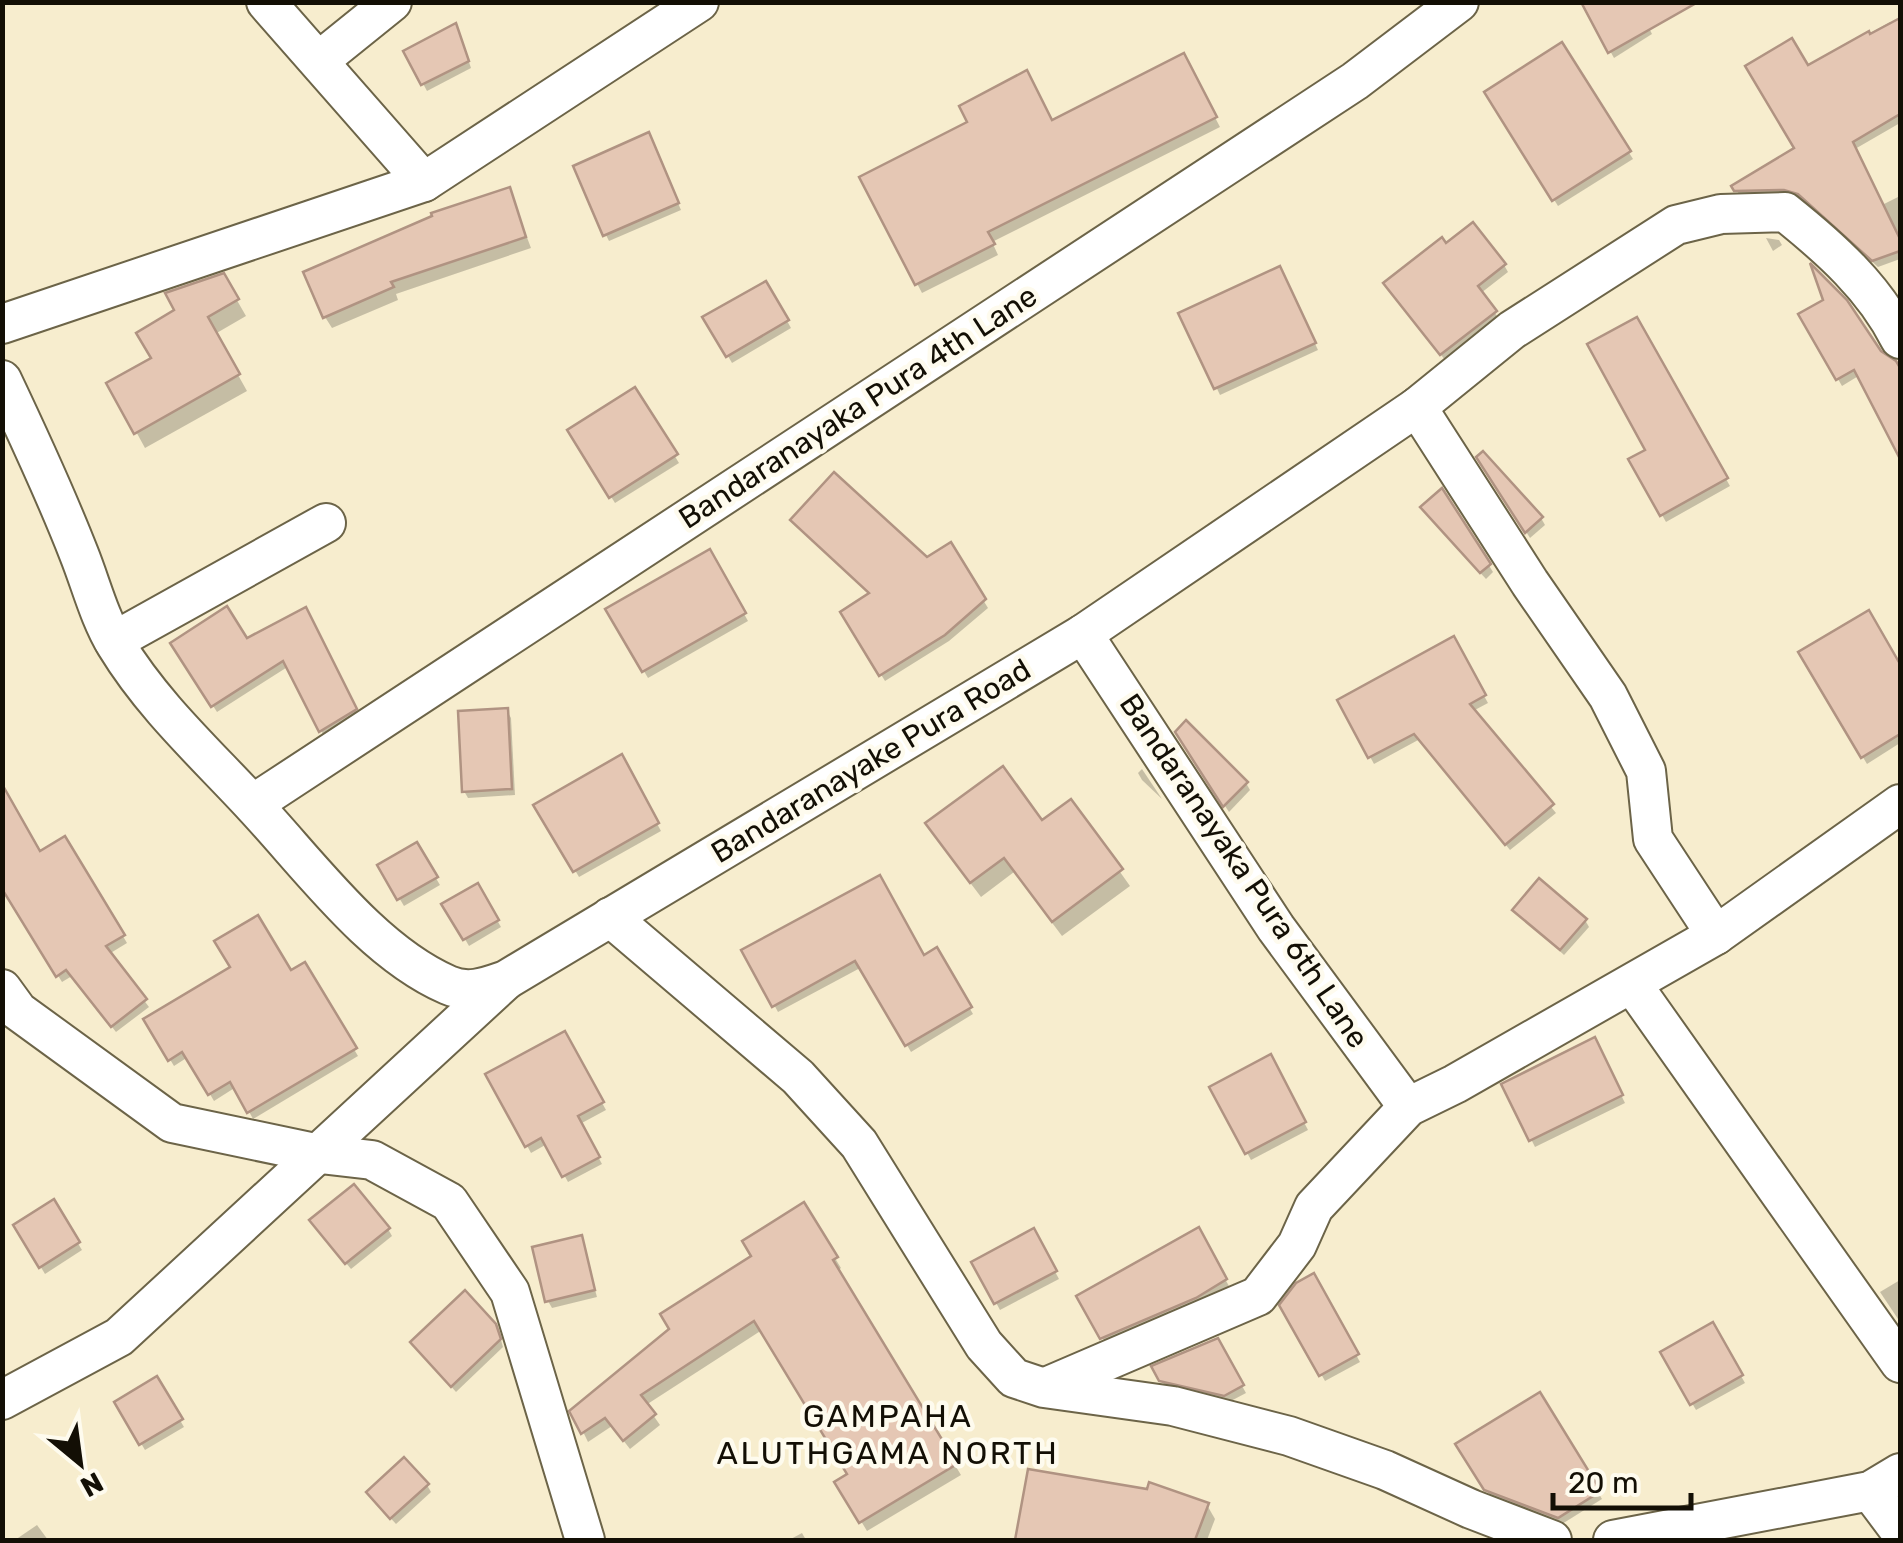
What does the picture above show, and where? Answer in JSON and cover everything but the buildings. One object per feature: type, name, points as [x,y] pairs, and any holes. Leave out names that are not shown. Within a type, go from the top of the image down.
[{"type":"street","points":[[266,2],[424,182]]},
{"type":"street","points":[[320,60],[392,2]]},
{"type":"street","points":[[2,324],[424,182],[698,2]]},
{"type":"street","name":"Bandaranayaka Pura 4th Lane","points":[[253,804],[1355,81],[1459,2]]},
{"type":"street","name":"Bandaranayake Pura Road","points":[[2,380],[114,641],[133,670],[172,719],[382,942],[452,988],[477,990],[506,980],[1083,634],[1416,407],[1512,330],[1676,224],[1720,214],[1786,212],[1840,256],[1891,321],[1900,339]]},
{"type":"street","points":[[1416,407],[1608,696],[1646,771],[1653,839],[1716,935]]},
{"type":"street","points":[[114,641],[326,523]]},
{"type":"street","name":"Bandaranayaka Pura 6th Lane","points":[[1083,634],[1276,928],[1408,1107]]},
{"type":"street","points":[[1044,1388],[1258,1296],[1298,1245],[1314,1207],[1408,1107],[1716,935],[1900,804]]},
{"type":"street","points":[[610,917],[798,1077],[859,1144],[984,1345],[1014,1378],[1044,1388],[1173,1406],[1289,1436],[1385,1470],[1552,1540]]},
{"type":"street","points":[[2,1400],[119,1336],[506,980]]},
{"type":"street","points":[[1632,984],[1900,1363]]},
{"type":"street","points":[[2,989],[18,1011],[172,1123],[320,1154],[372,1160],[449,1202],[510,1292],[585,1540]]},
{"type":"street","points":[[1613,1540],[1885,1482],[1900,1531]]},
{"type":"district","name":"GAMPAHA ALUTHGAMA NORTH","points":[[888,1434]]}]
